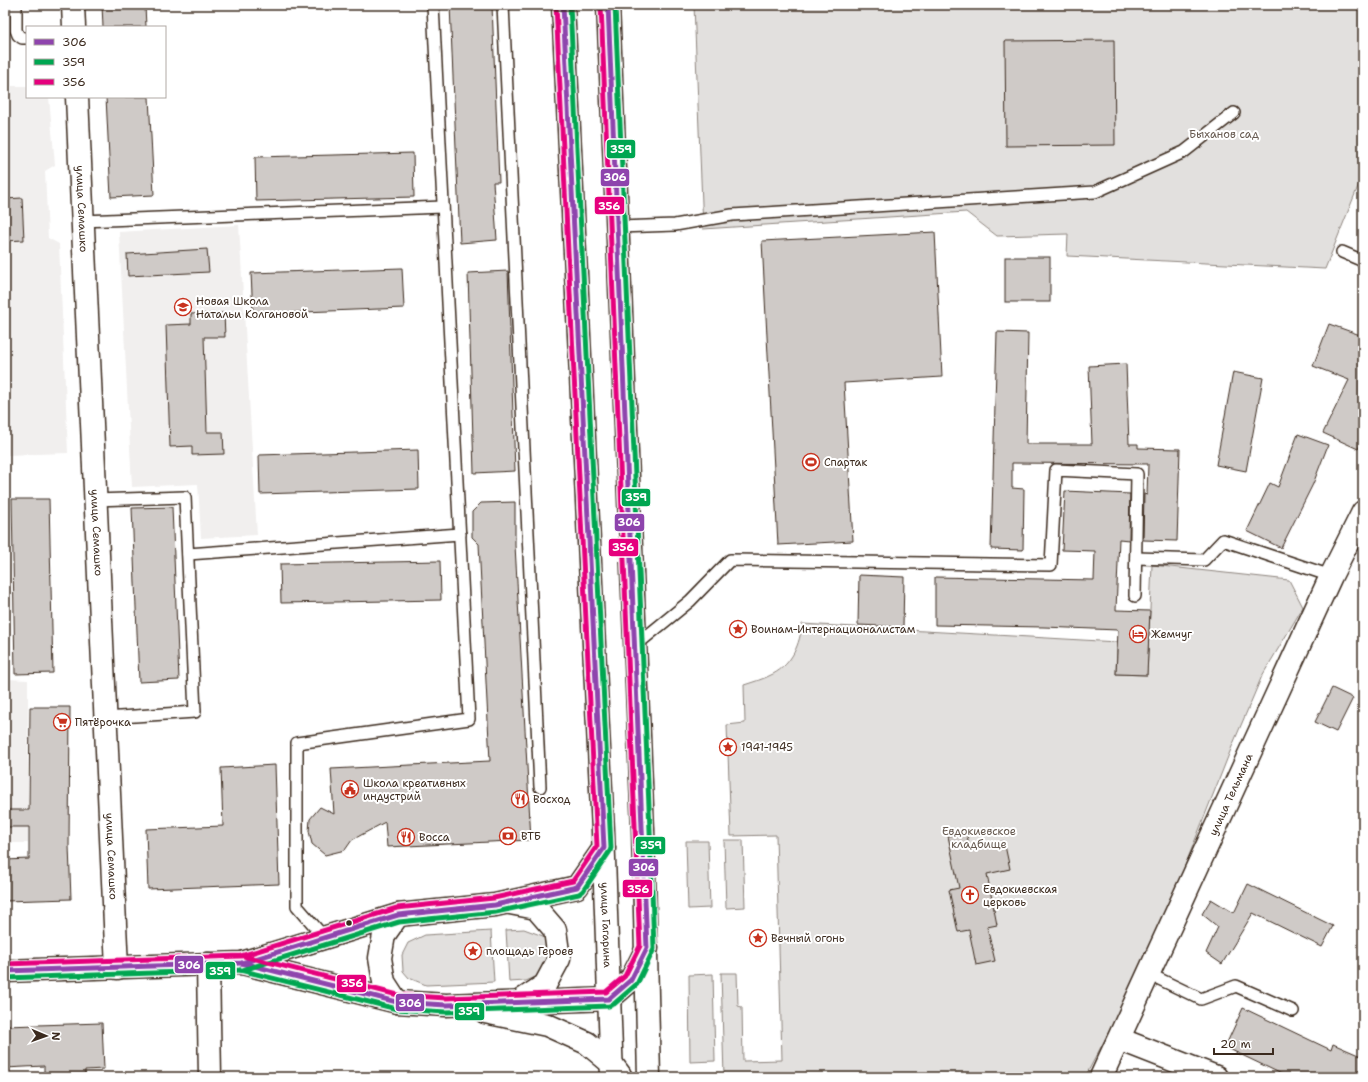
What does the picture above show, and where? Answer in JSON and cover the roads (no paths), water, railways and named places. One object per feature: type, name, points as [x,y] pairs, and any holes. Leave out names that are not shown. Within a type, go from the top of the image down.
[{"type":"main road","points":[[73,5],[74,26]]},
{"type":"main road","name":"улица Гагарина","points":[[563,5],[604,848],[609,999],[615,1072]]},
{"type":"main road","points":[[608,5],[619,227],[644,830],[649,1077]]},
{"type":"main road","name":"улица Семашко","points":[[77,98],[117,968]]},
{"type":"main road","name":"улица Тельмана","points":[[1101,1077],[1331,576],[1363,512]]},
{"type":"main road","points":[[242,963],[398,915],[507,902],[577,887],[604,848]]},
{"type":"main road","points":[[507,902],[536,908],[555,930],[559,959],[545,985],[518,1002]]},
{"type":"main road","points":[[397,1002],[384,982],[380,958],[384,935],[398,915]]},
{"type":"main road","points":[[5,971],[242,963],[397,1002],[446,1005],[609,999],[631,980],[647,948]]},
{"type":"main road","points":[[208,964],[210,1077]]},
{"type":"main road","points":[[446,1005],[547,1024],[587,1043],[615,1072]]},
{"type":"main road","points":[[1119,1038],[1216,1077]]},
{"type":"lane","points":[[16,5],[16,30],[18,35],[22,38],[26,38]]},
{"type":"lane","points":[[324,937],[297,906],[297,743],[469,719],[433,5]]},
{"type":"lane","points":[[503,5],[540,787]]},
{"type":"lane","points":[[619,227],[676,225],[732,215],[1095,192],[1184,152],[1234,113]]},
{"type":"lane","points":[[82,221],[443,207]]},
{"type":"lane","points":[[1342,252],[1363,261]]},
{"type":"lane","points":[[636,645],[690,600],[730,560],[1051,564],[1056,470],[1137,474],[1135,596]]},
{"type":"lane","points":[[95,500],[185,497],[188,554],[195,712],[106,718]]},
{"type":"lane","points":[[188,554],[460,534]]},
{"type":"lane","points":[[1136,558],[1204,560],[1223,540],[1331,576]]},
{"type":"lane","points":[[1149,974],[1200,999],[1236,986],[1293,1011]]},
{"type":"place","name":"Новая Школа Натальи Колгановой","points":[[183,307]]},
{"type":"place","name":"Спартак","points":[[811,462]]},
{"type":"place","name":"Воинам-Интернационалистам","points":[[738,629]]},
{"type":"place","name":"Жемчуг","points":[[1138,634]]},
{"type":"place","name":"Пятёрочка","points":[[62,722]]},
{"type":"place","name":"1941-1945","points":[[728,747]]},
{"type":"place","name":"Школа креативных индустрий","points":[[350,789]]},
{"type":"place","name":"Восход","points":[[520,799]]},
{"type":"place","name":"ВТБ","points":[[508,836]]},
{"type":"place","name":"Bocca","points":[[406,837]]},
{"type":"place","name":"Евдокиевская церковь","points":[[970,895]]},
{"type":"place","name":"Вечный огонь","points":[[758,938]]},
{"type":"place","name":"площадь Героев","points":[[473,951]]},
{"type":"park label","name":"Быханов сад","points":[[1224,134]]},
{"type":"park label","name":"Евдокиевское кладбище","points":[[979,837]]}]
